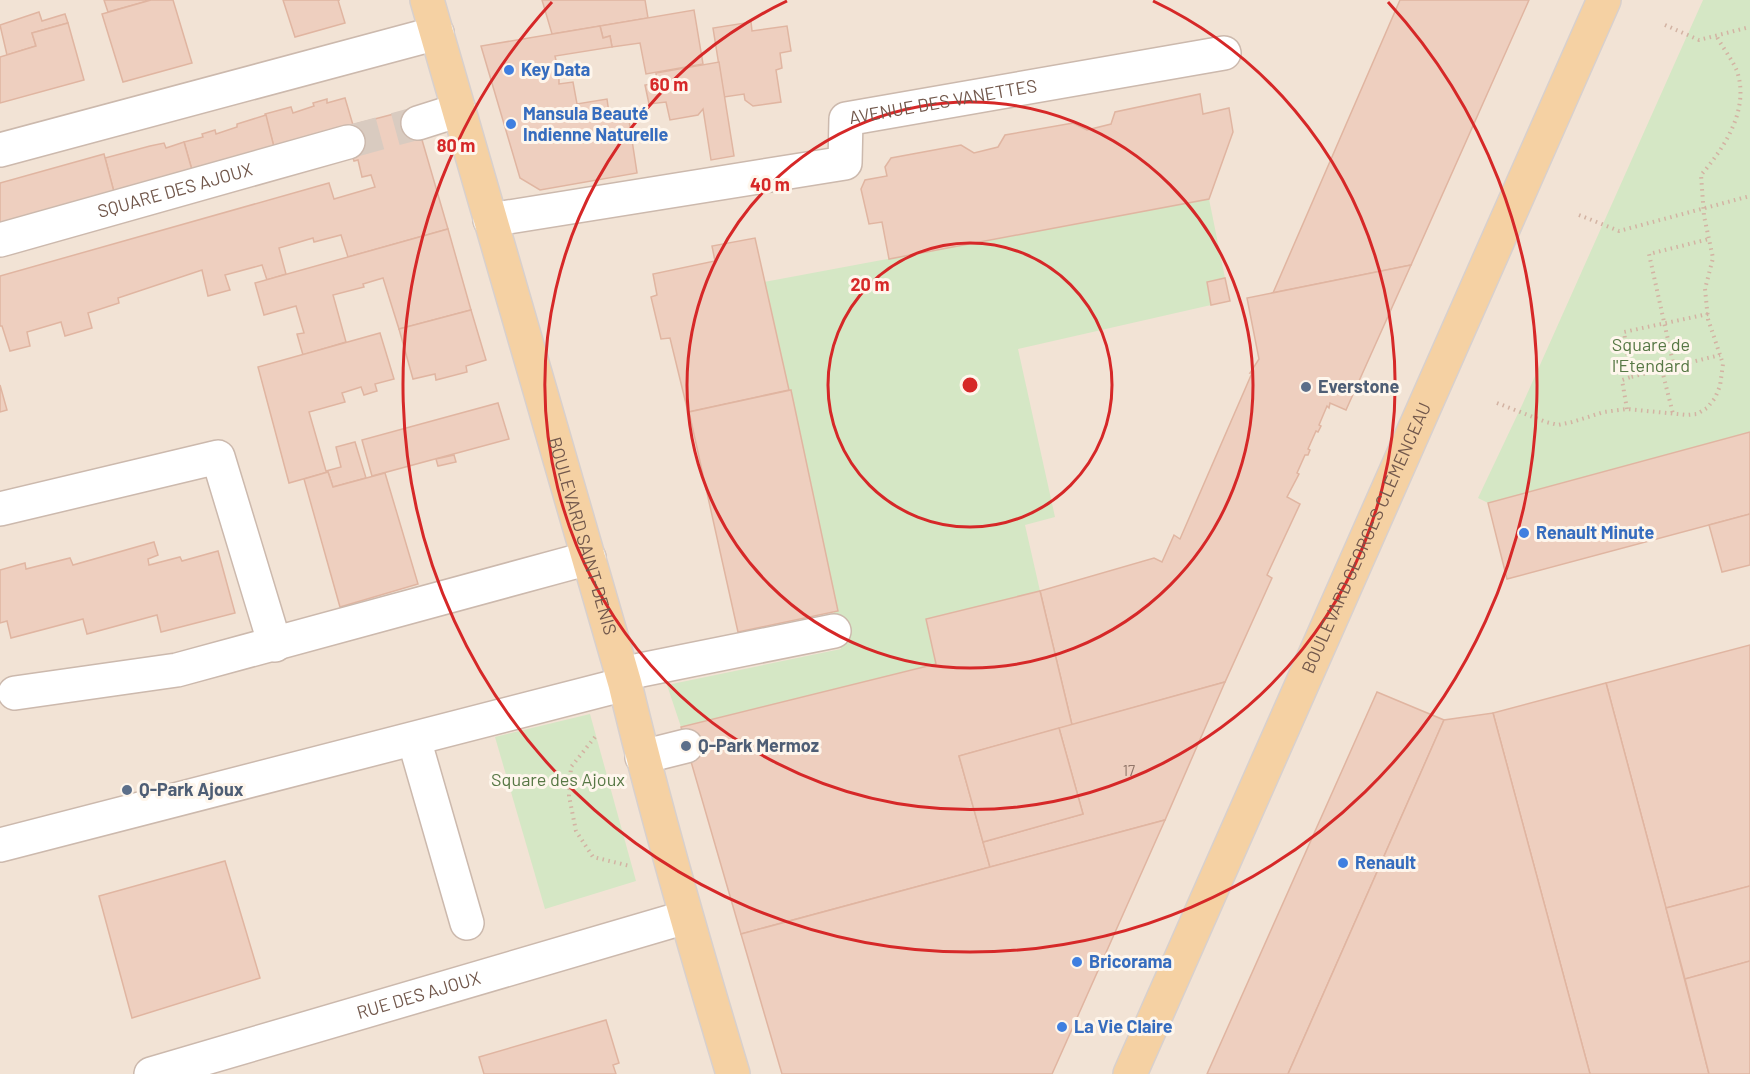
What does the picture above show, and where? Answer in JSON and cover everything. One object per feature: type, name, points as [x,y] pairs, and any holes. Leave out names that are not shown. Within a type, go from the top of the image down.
[{"type":"main road","name":"BOULEVARD SAINT-DENIS","points":[[427,0],[589,558],[686,917],[733,1074]]},
{"type":"main road","name":"BOULEVARD GEORGES CLEMENCEAU","points":[[1130,1074],[1604,0]]},
{"type":"street","points":[[0,150],[437,33]]},
{"type":"street","name":"AVENUE DES VANETTES","points":[[490,220],[845,163],[846,119],[1224,52]]},
{"type":"street","points":[[418,123],[459,110]]},
{"type":"street","name":"SQUARE DES AJOUX","points":[[0,240],[348,142]]},
{"type":"street","points":[[0,510],[218,457],[275,645]]},
{"type":"street","points":[[15,693],[177,670],[589,558]]},
{"type":"street","points":[[0,845],[414,739],[623,679],[834,631]]},
{"type":"street","points":[[414,739],[467,923]]},
{"type":"street","points":[[642,757],[686,746]]},
{"type":"street","name":"RUE DES AJOUX","points":[[151,1074],[686,917]]},
{"type":"path","points":[[1665,26],[1699,40],[1750,27]]},
{"type":"path","points":[[1497,403],[1558,425],[1604,412],[1627,409],[1697,414],[1707,408],[1715,398],[1720,386],[1723,364],[1708,314],[1705,289],[1713,258],[1701,175],[1717,156],[1739,115],[1740,86],[1737,71],[1716,35]]},
{"type":"path","points":[[1579,215],[1618,231],[1750,196]]},
{"type":"path","points":[[1674,367],[1649,254],[1709,239]]},
{"type":"path","points":[[1632,377],[1624,332],[1708,314]]},
{"type":"path","points":[[1627,409],[1622,380],[1720,355]]},
{"type":"path","points":[[1662,370],[1673,414]]},
{"type":"path","points":[[602,731],[590,741],[571,768],[569,796],[576,831],[593,856],[624,866],[636,866]]},
{"type":"shaded area","points":[[0,0],[1750,0],[1750,1074],[0,1074]]},
{"type":"green space","name":"Square de l'Etendard","points":[[1703,0],[1750,0],[1750,432],[1488,503],[1478,498],[1523,403]]},
{"type":"green space","points":[[1209,199],[1225,278],[1207,282],[1211,305],[1018,349],[1055,517],[1025,525],[1040,591],[927,619],[936,664],[681,727],[667,685],[841,649],[791,391],[764,282]]},
{"type":"green space","name":"Square des Ajoux","points":[[590,714],[636,881],[545,909],[495,737]]},
{"type":"building","points":[[104,0],[151,0],[108,12]]},
{"type":"building","points":[[151,0],[173,0],[192,63],[123,82],[102,14]]},
{"type":"building","points":[[283,0],[338,0],[345,23],[295,37]]},
{"type":"building","points":[[542,0],[645,0],[648,18],[552,34]]},
{"type":"building","points":[[1400,0],[1529,0],[1411,265],[1273,293]]},
{"type":"building","points":[[694,10],[703,64],[646,74],[640,43],[612,47],[610,36],[603,38],[600,26]]},
{"type":"building","points":[[39,12],[42,21],[65,14],[68,23],[32,33],[36,46],[7,55],[0,25]]},
{"type":"building","points":[[751,22],[752,31],[787,26],[791,51],[780,53],[782,68],[776,70],[781,102],[753,106],[745,100],[744,94],[724,97],[713,28]]},
{"type":"building","points":[[68,23],[84,80],[0,103],[0,57],[36,46],[32,33]]},
{"type":"building","points":[[600,26],[603,38],[610,36],[612,47],[555,56],[558,69],[565,68],[567,76],[559,77],[559,84],[573,82],[577,104],[607,99],[609,113],[628,114],[637,173],[540,190],[520,178],[481,46]]},
{"type":"building","points":[[719,62],[734,156],[711,160],[703,109],[698,115],[670,120],[666,102],[649,104],[645,85],[657,83],[656,73]]},
{"type":"building","points":[[1200,94],[1203,114],[1229,108],[1233,132],[1209,199],[889,259],[882,222],[869,224],[861,189],[865,180],[887,176],[885,167],[891,158],[961,145],[974,153],[998,147],[1005,135],[1073,123],[1087,130],[1111,124],[1115,112]]},
{"type":"building","points":[[345,98],[353,125],[274,147],[265,114],[291,107],[293,113],[314,106],[313,103],[327,99],[327,103]]},
{"type":"building","points":[[413,109],[448,229],[348,257],[341,235],[314,242],[313,238],[279,248],[286,274],[267,280],[262,265],[225,275],[230,290],[208,296],[202,270],[118,298],[119,303],[88,313],[92,328],[65,336],[61,322],[27,332],[30,346],[10,351],[2,326],[0,326],[0,276],[329,183],[334,199],[375,187],[371,175],[362,177],[358,160],[354,161],[344,127]]},
{"type":"building","points":[[266,115],[274,147],[192,170],[184,142],[203,137],[202,134],[215,130],[216,134],[237,127],[237,124]]},
{"type":"building","points":[[184,142],[192,170],[114,192],[105,158],[164,143],[166,148]]},
{"type":"building","points":[[104,154],[114,192],[0,223],[0,183]]},
{"type":"building","points":[[448,229],[471,310],[399,329],[383,278],[363,284],[364,287],[333,295],[346,342],[303,355],[297,334],[304,333],[296,306],[264,315],[255,283]]},
{"type":"building","points":[[755,238],[789,390],[688,412],[670,338],[661,339],[651,297],[657,295],[653,274],[715,261],[712,246]]},
{"type":"building","points":[[1411,265],[1346,410],[1330,403],[1329,408],[1327,406],[1319,425],[1321,426],[1318,432],[1316,431],[1308,449],[1310,450],[1308,455],[1305,455],[1297,473],[1299,474],[1287,497],[1300,504],[1267,575],[1272,578],[1225,682],[1072,725],[1040,591],[1154,558],[1162,562],[1174,535],[1180,539],[1252,373],[1250,373],[1259,359],[1247,298]]},
{"type":"building","points":[[1225,278],[1230,301],[1211,305],[1207,282]]},
{"type":"building","points":[[471,310],[486,360],[466,366],[467,372],[436,380],[435,374],[413,379],[399,329]]},
{"type":"building","points":[[380,333],[394,379],[375,384],[377,391],[364,395],[361,387],[342,393],[345,402],[309,412],[326,471],[341,467],[336,447],[355,442],[366,478],[333,487],[328,472],[289,483],[258,367]]},
{"type":"building","points":[[0,385],[7,410],[0,412]]},
{"type":"building","points":[[791,390],[838,611],[738,632],[689,412]]},
{"type":"building","points":[[498,403],[509,439],[372,476],[362,440]]},
{"type":"building","points":[[1750,432],[1750,514],[1507,579],[1488,503]]},
{"type":"building","points":[[454,455],[456,462],[438,466],[436,459]]},
{"type":"building","points":[[328,472],[333,487],[385,473],[418,584],[340,607],[304,479]]},
{"type":"building","points":[[1750,514],[1750,565],[1722,572],[1709,525]]},
{"type":"building","points":[[154,542],[158,555],[148,559],[149,565],[180,557],[182,561],[218,551],[235,613],[161,632],[157,615],[87,634],[83,619],[11,638],[7,621],[0,623],[0,570],[25,563],[26,569],[70,558],[73,565]]},
{"type":"building","points":[[1040,591],[1072,725],[959,756],[990,867],[741,934],[681,727],[936,664],[926,619]]},
{"type":"building","points":[[1750,645],[1750,886],[1666,908],[1606,683]]},
{"type":"building","points":[[1225,682],[1165,820],[990,867],[983,842],[1083,814],[1059,728]]},
{"type":"building","points":[[1606,683],[1709,1074],[1590,1074],[1493,713]]},
{"type":"building","points":[[1377,692],[1444,720],[1288,1074],[1207,1074]]},
{"type":"building","points":[[1493,713],[1590,1074],[1288,1074],[1444,720]]},
{"type":"building","points":[[1059,728],[1083,814],[983,842],[959,756]]},
{"type":"building","points":[[1165,820],[1052,1074],[782,1074],[741,934]]},
{"type":"building","points":[[225,861],[260,978],[132,1018],[99,896]]},
{"type":"building","points":[[1750,886],[1750,961],[1685,979],[1666,908]]},
{"type":"building","points":[[1750,961],[1750,1074],[1709,1074],[1685,979]]},
{"type":"building","points":[[606,1020],[619,1063],[613,1065],[616,1074],[484,1074],[479,1057]]},
{"type":"tunnel","points":[[348,142],[418,123]]},
{"type":"place","name":"Key Data","points":[[509,70]]},
{"type":"place","name":"Mansula Beauté Indienne Naturelle","points":[[511,124]]},
{"type":"place","name":"Everstone","points":[[1306,387]]},
{"type":"place","name":"Renault Minute","points":[[1524,533]]},
{"type":"place","name":"Q-Park Mermoz","points":[[686,746]]},
{"type":"place","name":"Q-Park Ajoux","points":[[127,790]]},
{"type":"place","name":"Renault","points":[[1343,863]]},
{"type":"place","name":"Bricorama","points":[[1077,962]]},
{"type":"place","name":"La Vie Claire","points":[[1062,1027]]}]
